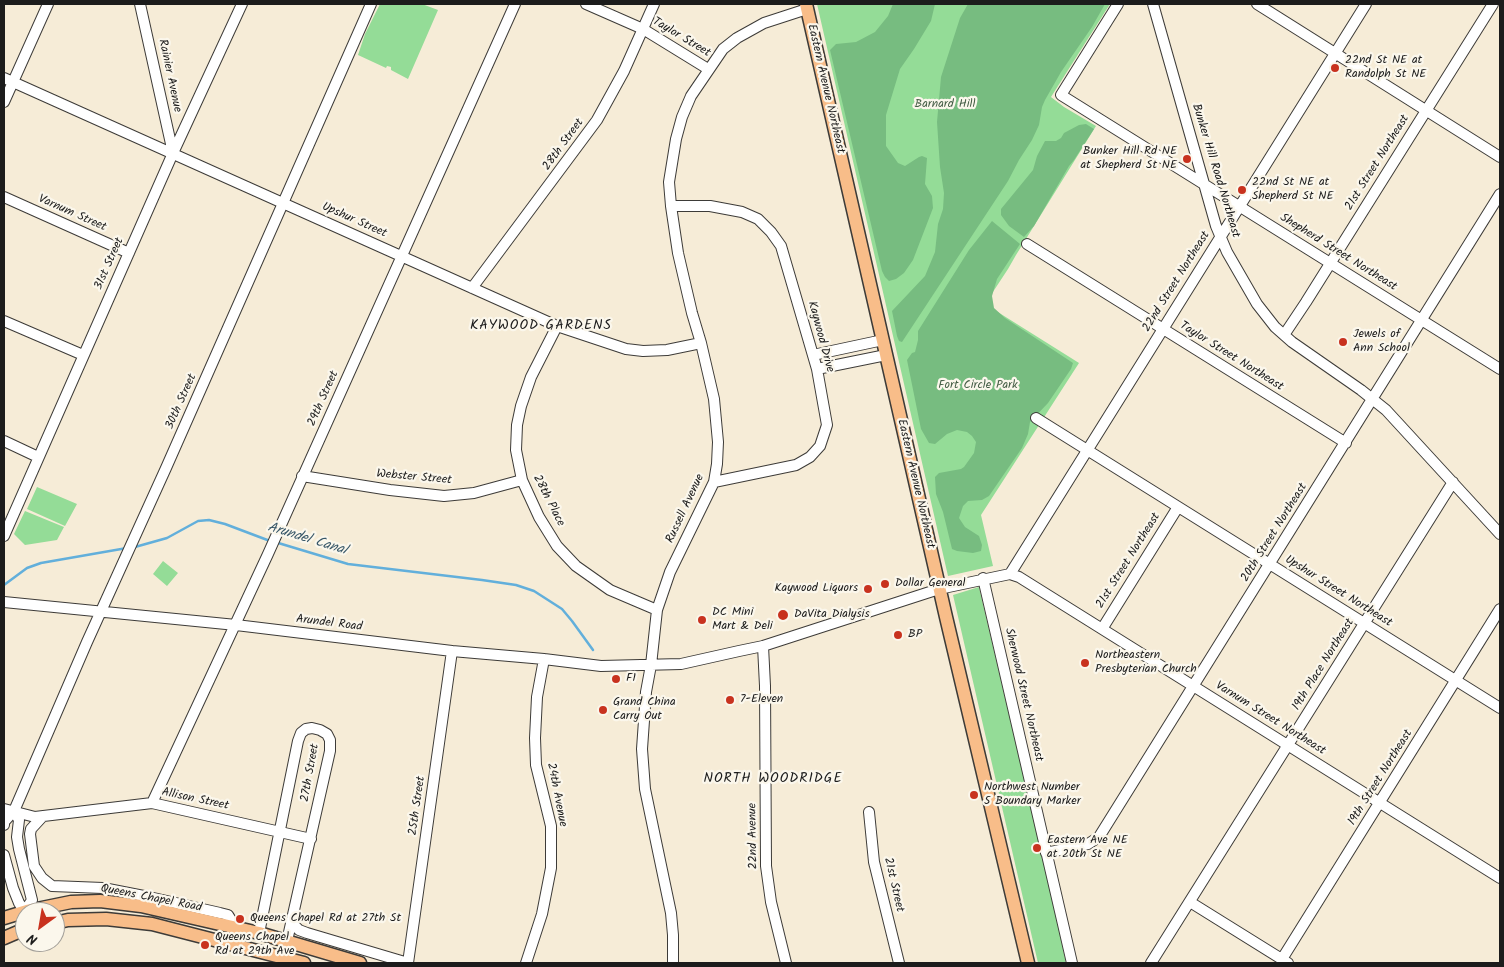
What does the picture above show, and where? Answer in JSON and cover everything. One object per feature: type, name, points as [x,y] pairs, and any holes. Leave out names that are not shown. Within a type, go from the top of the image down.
[{"type":"main road","name":"Eastern Avenue Northeast","points":[[806,7],[1028,963]]},
{"type":"main road","name":"Queens Chapel Road","points":[[65,903],[100,901],[141,906],[259,933],[360,963]]},
{"type":"main road","name":"Queens Chapel Road","points":[[65,922],[106,919],[152,924],[304,963]]},
{"type":"street","points":[[4,102],[8,80],[48,4]]},
{"type":"street","name":"Rainier Avenue","points":[[140,4],[173,153]]},
{"type":"street","name":"31st Street","points":[[4,536],[173,153],[242,4]]},
{"type":"street","name":"30th Street","points":[[4,825],[9,810],[137,533],[371,4]]},
{"type":"street","name":"29th Street","points":[[152,803],[236,625],[515,4]]},
{"type":"street","name":"Taylor Street","points":[[586,4],[643,29],[708,69]]},
{"type":"street","name":"28th Street","points":[[472,288],[597,120],[621,78],[654,4]]},
{"type":"street","name":"Shepherd Street Northeast","points":[[1118,4],[1061,95],[1500,369]]},
{"type":"street","name":"Bunker Hill Road Northeast","points":[[1153,4],[1204,184],[1221,236],[1227,252],[1257,304],[1268,319],[1284,335],[1373,399],[1399,423],[1500,534]]},
{"type":"street","points":[[1257,4],[1500,156]]},
{"type":"street","name":"22nd Street Northeast","points":[[1010,574],[1366,4]]},
{"type":"street","name":"21st Street Northeast","points":[[1284,335],[1494,4]]},
{"type":"street","name":"Russell Avenue","points":[[674,963],[674,935],[666,882],[645,789],[642,749],[646,692],[651,665],[656,610],[670,572],[714,482],[718,442],[714,399],[702,343],[692,313],[678,253],[670,206],[670,182],[676,139],[682,117],[691,96],[723,49],[751,30],[806,7]]},
{"type":"street","name":"Upshur Street","points":[[8,80],[557,326],[626,349],[643,351],[667,350],[702,343]]},
{"type":"street","name":"20th Street Northeast","points":[[1046,853],[1088,844],[1099,837],[1500,194]]},
{"type":"street","name":"Varnum Street","points":[[4,197],[129,253]]},
{"type":"street","name":"Kaywood Drive","points":[[670,206],[710,206],[742,212],[758,219],[771,232],[781,246],[813,355],[827,425],[824,437],[815,451],[810,457],[796,465],[714,482]]},
{"type":"street","name":"Taylor Street Northeast","points":[[1027,244],[1346,443]]},
{"type":"street","points":[[4,320],[83,355]]},
{"type":"street","name":"28th Place","points":[[557,326],[531,377],[520,406],[516,450],[522,480],[539,517],[557,546],[576,566],[610,590],[656,610]]},
{"type":"street","points":[[813,355],[882,340]]},
{"type":"street","points":[[817,369],[886,355]]},
{"type":"street","name":"Upshur Street Northeast","points":[[1036,418],[1500,708]]},
{"type":"street","points":[[4,441],[38,457]]},
{"type":"street","name":"Webster Street","points":[[302,476],[390,490],[444,496],[474,493],[522,480]]},
{"type":"street","name":"19th Place Northeast","points":[[1151,963],[1453,482]]},
{"type":"street","name":"21st Street Northeast","points":[[1102,629],[1178,506]]},
{"type":"street","points":[[651,665],[681,664],[762,646],[940,589],[983,578],[1010,574]]},
{"type":"street","name":"Varnum Street Northeast","points":[[1010,574],[1019,577],[1500,878]]},
{"type":"street","name":"Sherwood Street Northeast","points":[[983,578],[1072,963]]},
{"type":"street","name":"Arundel Road","points":[[4,602],[236,625],[452,651],[602,666],[651,665]]},
{"type":"street","name":"19th Street Northeast","points":[[1285,961],[1500,609]]},
{"type":"street","name":"22nd Avenue","points":[[762,646],[765,686],[766,866],[771,902],[786,963]]},
{"type":"street","name":"25th Street","points":[[408,963],[452,651]]},
{"type":"street","name":"24th Avenue","points":[[526,963],[542,914],[551,868],[551,826],[536,765],[535,738],[537,697],[544,659]]},
{"type":"street","name":"27th Street","points":[[259,933],[298,741],[301,732],[306,728],[312,728],[327,734],[330,740],[330,752],[287,942],[281,956]]},
{"type":"street","name":"Allison Street","points":[[9,810],[35,817],[152,803],[311,839]]},
{"type":"street","points":[[9,810],[19,820],[17,837],[32,900],[31,902]]},
{"type":"street","name":"21st Street","points":[[869,812],[874,862],[899,963]]},
{"type":"street","name":"Queens Chapel Road","points":[[43,816],[30,829],[34,866],[37,872],[52,886],[103,888],[164,900],[228,915],[236,928]]},
{"type":"street","points":[[4,855],[19,902]]},
{"type":"street","points":[[1190,902],[1285,961]]},
{"type":"street","points":[[291,922],[299,930],[307,933],[408,963]]},
{"type":"green space","points":[[380,4],[422,4],[438,10],[408,79],[391,70],[391,67],[387,66],[386,68],[358,55],[365,34]]},
{"type":"green space","name":"Barnard Hill","points":[[817,4],[1110,4],[1051,97],[1096,126],[985,304],[1079,363],[981,515],[993,566],[948,576]]},
{"type":"green space","points":[[893,4],[935,4],[931,21],[900,69],[886,115],[886,146],[898,163],[905,166],[919,157],[927,158],[925,184],[932,196],[933,208],[913,260],[904,273],[896,279],[889,281],[882,271],[830,50],[836,44],[856,42],[875,32],[888,16]]},
{"type":"green space","points":[[968,4],[1105,4],[1045,100],[1039,125],[1008,181],[902,342],[899,341],[897,336],[892,311],[925,276],[935,252],[944,193],[937,122],[941,77],[960,18]]},
{"type":"green space","points":[[1086,124],[1094,129],[1069,166],[1034,226],[1024,237],[1009,226],[1001,215],[1001,209],[1033,170],[1037,156],[1045,141],[1056,141],[1064,133],[1079,125]]},
{"type":"green space","name":"Fort Circle Park","points":[[992,221],[1020,244],[997,279],[992,296],[994,308],[1005,318],[1073,363],[1048,403],[1030,422],[1028,434],[1022,448],[989,496],[982,500],[968,501],[963,506],[959,518],[965,527],[979,536],[982,545],[981,551],[973,553],[952,549],[943,512],[936,494],[935,477],[939,473],[964,467],[974,453],[976,442],[967,432],[957,430],[947,434],[935,444],[929,443],[921,429],[907,360],[915,352],[918,331],[969,250]]},
{"type":"green space","points":[[37,487],[77,504],[65,526],[27,509]]},
{"type":"green space","points":[[25,511],[64,527],[57,540],[25,545],[14,534]]},
{"type":"green space","points":[[163,561],[178,573],[167,586],[153,574]]},
{"type":"green space","points":[[979,587],[1066,963],[1038,963],[953,595]]},
{"type":"waterway","name":"Arundel Canal","points":[[135,547],[167,538],[198,521],[209,520],[270,541]]},
{"type":"waterway","name":"Arundel Canal","points":[[275,542],[348,564],[482,580],[516,585],[534,591],[562,609],[593,650]]},
{"type":"waterway","name":"Arundel Canal","points":[[4,585],[27,568],[41,563],[127,548]]},
{"type":"place","name":"22nd St NE at Randolph St NE","points":[[1335,68]]},
{"type":"place","name":"Bunker Hill Rd NE at Shepherd St NE","points":[[1187,159]]},
{"type":"place","name":"22nd St NE at Shepherd St NE","points":[[1242,190]]},
{"type":"place","name":"Jewels of Ann School","points":[[1343,342]]},
{"type":"place","name":"Dollar General","points":[[885,584]]},
{"type":"place","name":"Kaywood Liquors","points":[[868,589]]},
{"type":"place","name":"DaVita Dialysis","points":[[783,615]]},
{"type":"place","name":"DC Mini Mart & Deli","points":[[702,620]]},
{"type":"place","name":"BP","points":[[898,635]]},
{"type":"place","name":"Northeastern Presbyterian Church","points":[[1085,663]]},
{"type":"place","name":"F1","points":[[616,679]]},
{"type":"place","name":"7-Eleven","points":[[730,700]]},
{"type":"place","name":"Grand China Carry Out","points":[[603,710]]},
{"type":"place","name":"Northwest Number 5 Boundary Marker","points":[[974,795]]},
{"type":"place","name":"Eastern Ave NE at 20th St NE","points":[[1037,848]]},
{"type":"place","name":"Queens Chapel Rd at 27th St","points":[[240,919]]},
{"type":"place","name":"Queens Chapel Rd at 29th Ave","points":[[205,945]]},
{"type":"district","name":"KAYWOOD GARDENS","points":[[541,327]]},
{"type":"district","name":"NORTH WOODRIDGE","points":[[773,780]]}]
